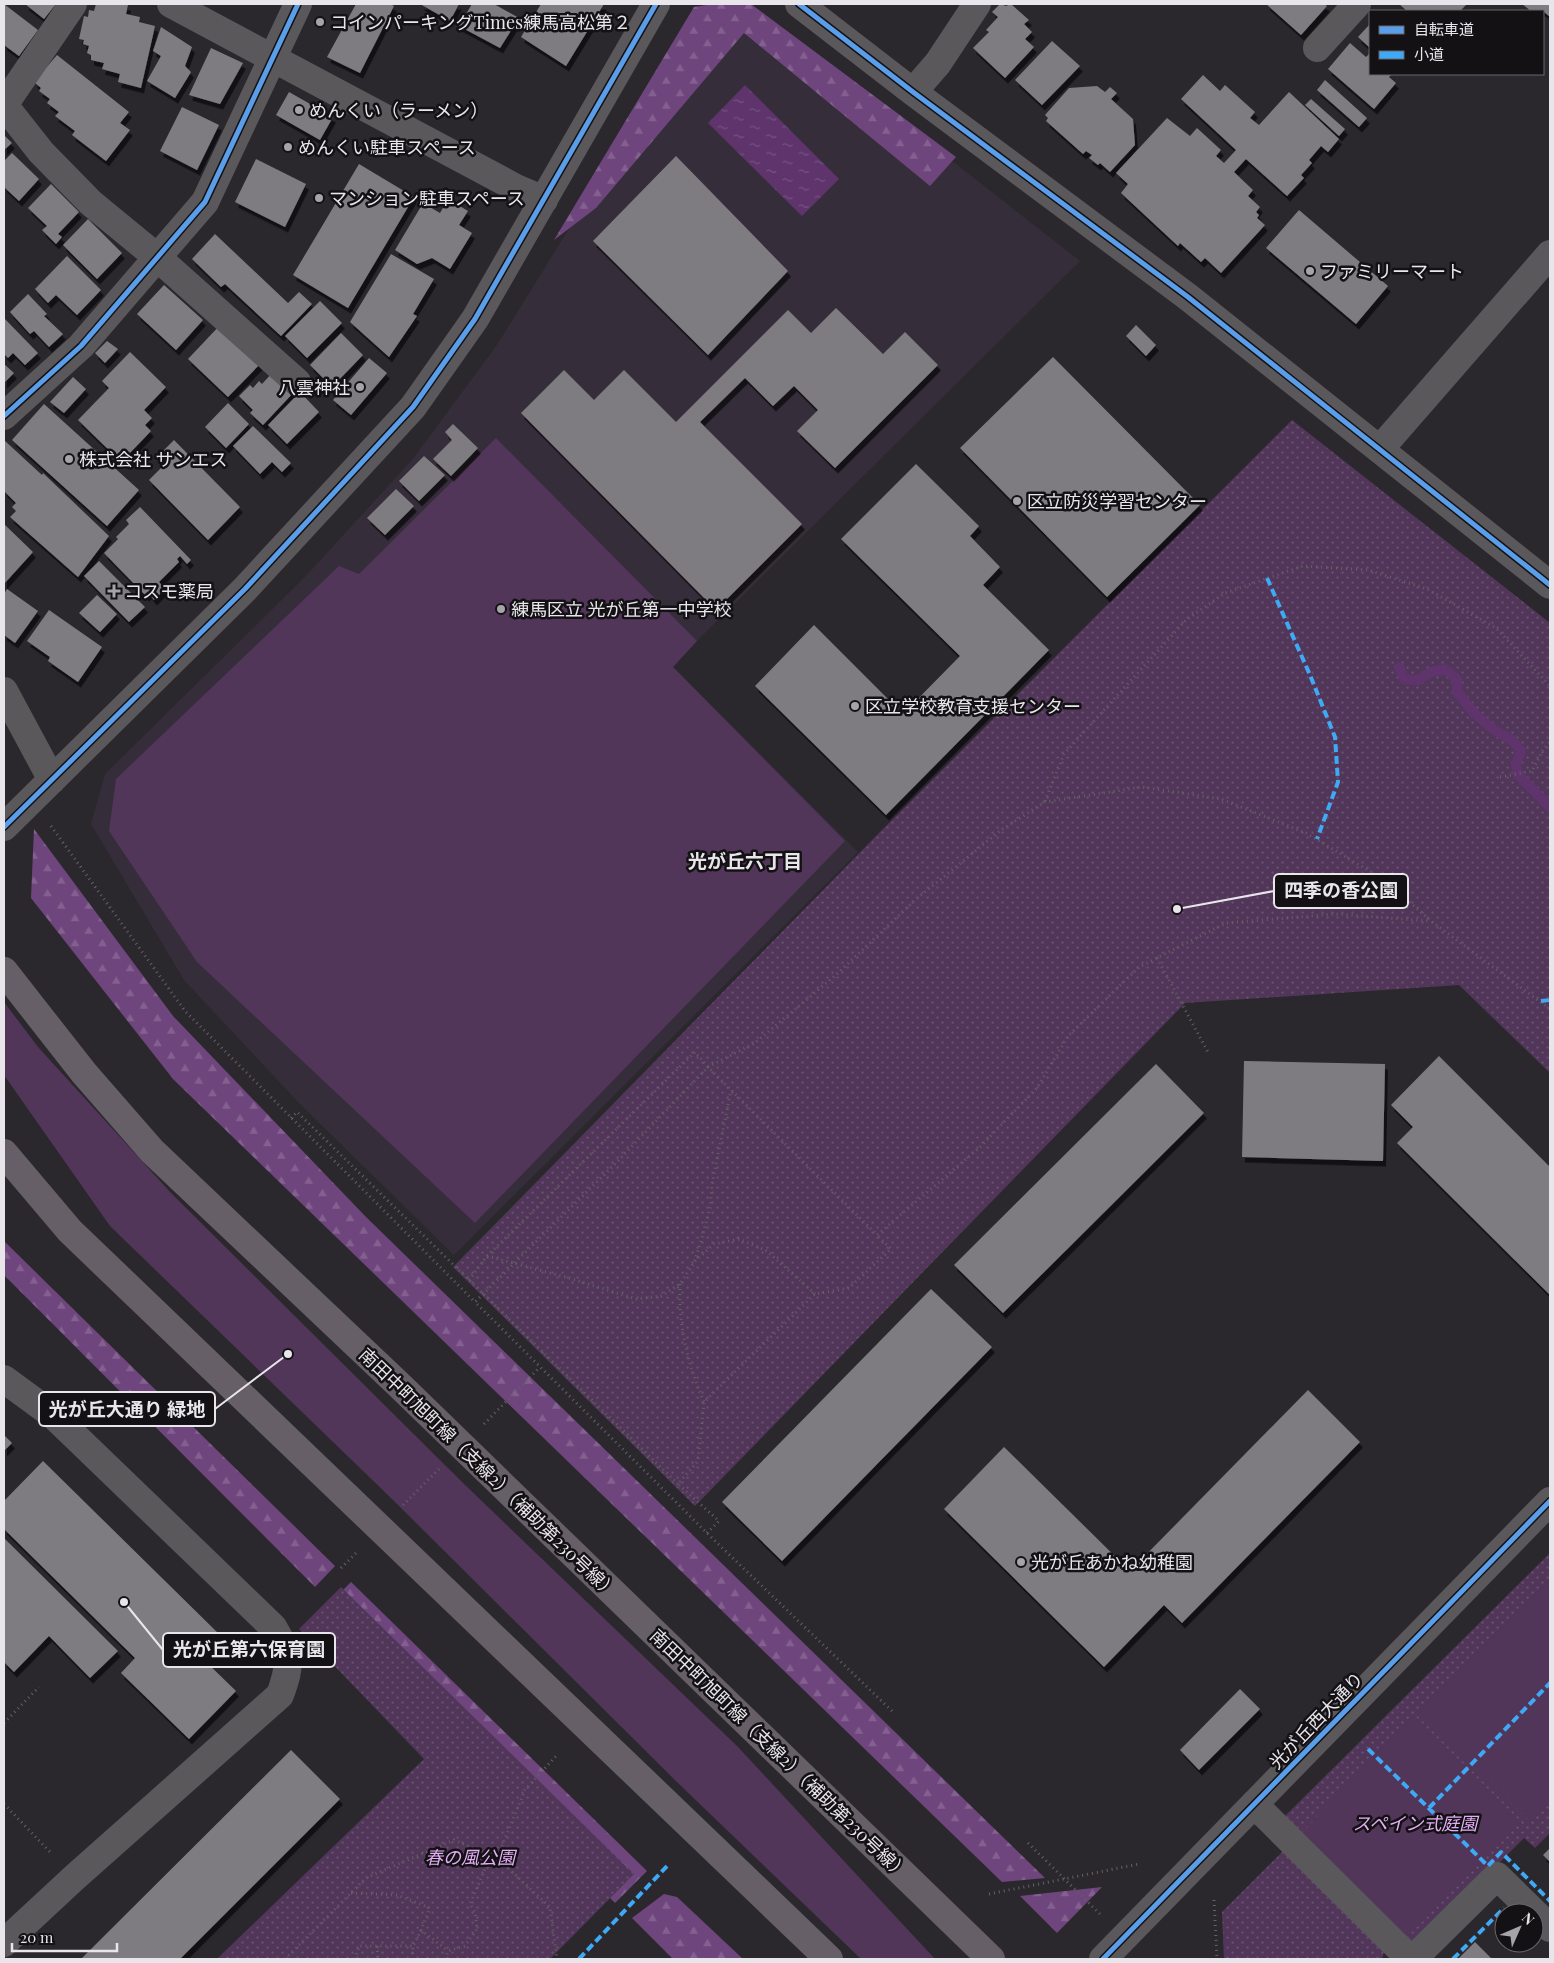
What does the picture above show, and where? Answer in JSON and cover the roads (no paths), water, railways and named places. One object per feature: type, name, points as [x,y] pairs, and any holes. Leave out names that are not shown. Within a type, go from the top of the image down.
[{"type":"main road","name":"南田中町旭町線（支線2）（補助第230号線）","points":[[4,970],[84,1073],[152,1151],[397,1383],[991,1959]]},
{"type":"main road","points":[[4,1153],[70,1231],[830,1959]]},
{"type":"street","points":[[73,4],[4,105],[41,152],[91,203],[158,258],[298,382]]},
{"type":"street","points":[[171,4],[493,175],[544,200]]},
{"type":"street","points":[[4,416],[81,346],[205,202],[298,4]]},
{"type":"street","points":[[4,827],[245,588],[414,407],[475,319],[656,4]]},
{"type":"street","points":[[799,4],[913,92],[1188,297],[1550,585]]},
{"type":"street","points":[[913,92],[938,63],[976,4]]},
{"type":"street","points":[[1318,48],[1358,4]]},
{"type":"street","points":[[1380,449],[1550,254]]},
{"type":"street","points":[[4,691],[52,780]]},
{"type":"street","points":[[4,1379],[53,1414],[273,1627],[287,1652],[288,1674],[280,1695],[74,1877],[4,1943]]},
{"type":"street","name":"光が丘西大通り","points":[[1103,1959],[1550,1501]]},
{"type":"street","points":[[1254,1804],[1411,1959],[1497,1876],[1550,1928]]},
{"type":"water","points":[[745,85],[839,179],[802,216],[708,123]]},
{"type":"waterway","points":[[1399,667],[1404,679],[1418,680],[1431,672],[1445,669],[1457,679],[1457,692],[1474,713],[1493,729],[1513,741],[1521,751],[1516,765],[1518,775],[1550,807]]},
{"type":"place","name":"コインパーキングTimes練馬高松第２","points":[[320,22]]},
{"type":"place","name":"めんくい（ラーメン）","points":[[299,110]]},
{"type":"place","name":"めんくい駐車スペース","points":[[288,147]]},
{"type":"place","name":"マンション駐車スペース","points":[[319,198]]},
{"type":"place","name":"ファミリーマート","points":[[1310,271]]},
{"type":"place","name":"八雲神社","points":[[360,387]]},
{"type":"place","name":"株式会社 サンエス","points":[[69,459]]},
{"type":"place","name":"区立防災学習センター","points":[[1017,501]]},
{"type":"place","name":"コスモ薬局","points":[[114,591]]},
{"type":"place","name":"練馬区立 光が丘第一中学校","points":[[501,609]]},
{"type":"place","name":"区立学校教育支援センター","points":[[855,706]]},
{"type":"place","name":"四季の香公園","points":[[1177,909]]},
{"type":"place","name":"光が丘大通り 緑地","points":[[288,1354]]},
{"type":"place","name":"光が丘あかね幼稚園","points":[[1021,1562]]},
{"type":"place","name":"光が丘第六保育園","points":[[124,1602]]},
{"type":"district","name":"光が丘六丁目","points":[[745,860]]},
{"type":"park label","name":"スペイン式庭園","points":[[1415,1823]]},
{"type":"park label","name":"春の風公園","points":[[470,1857]]}]
